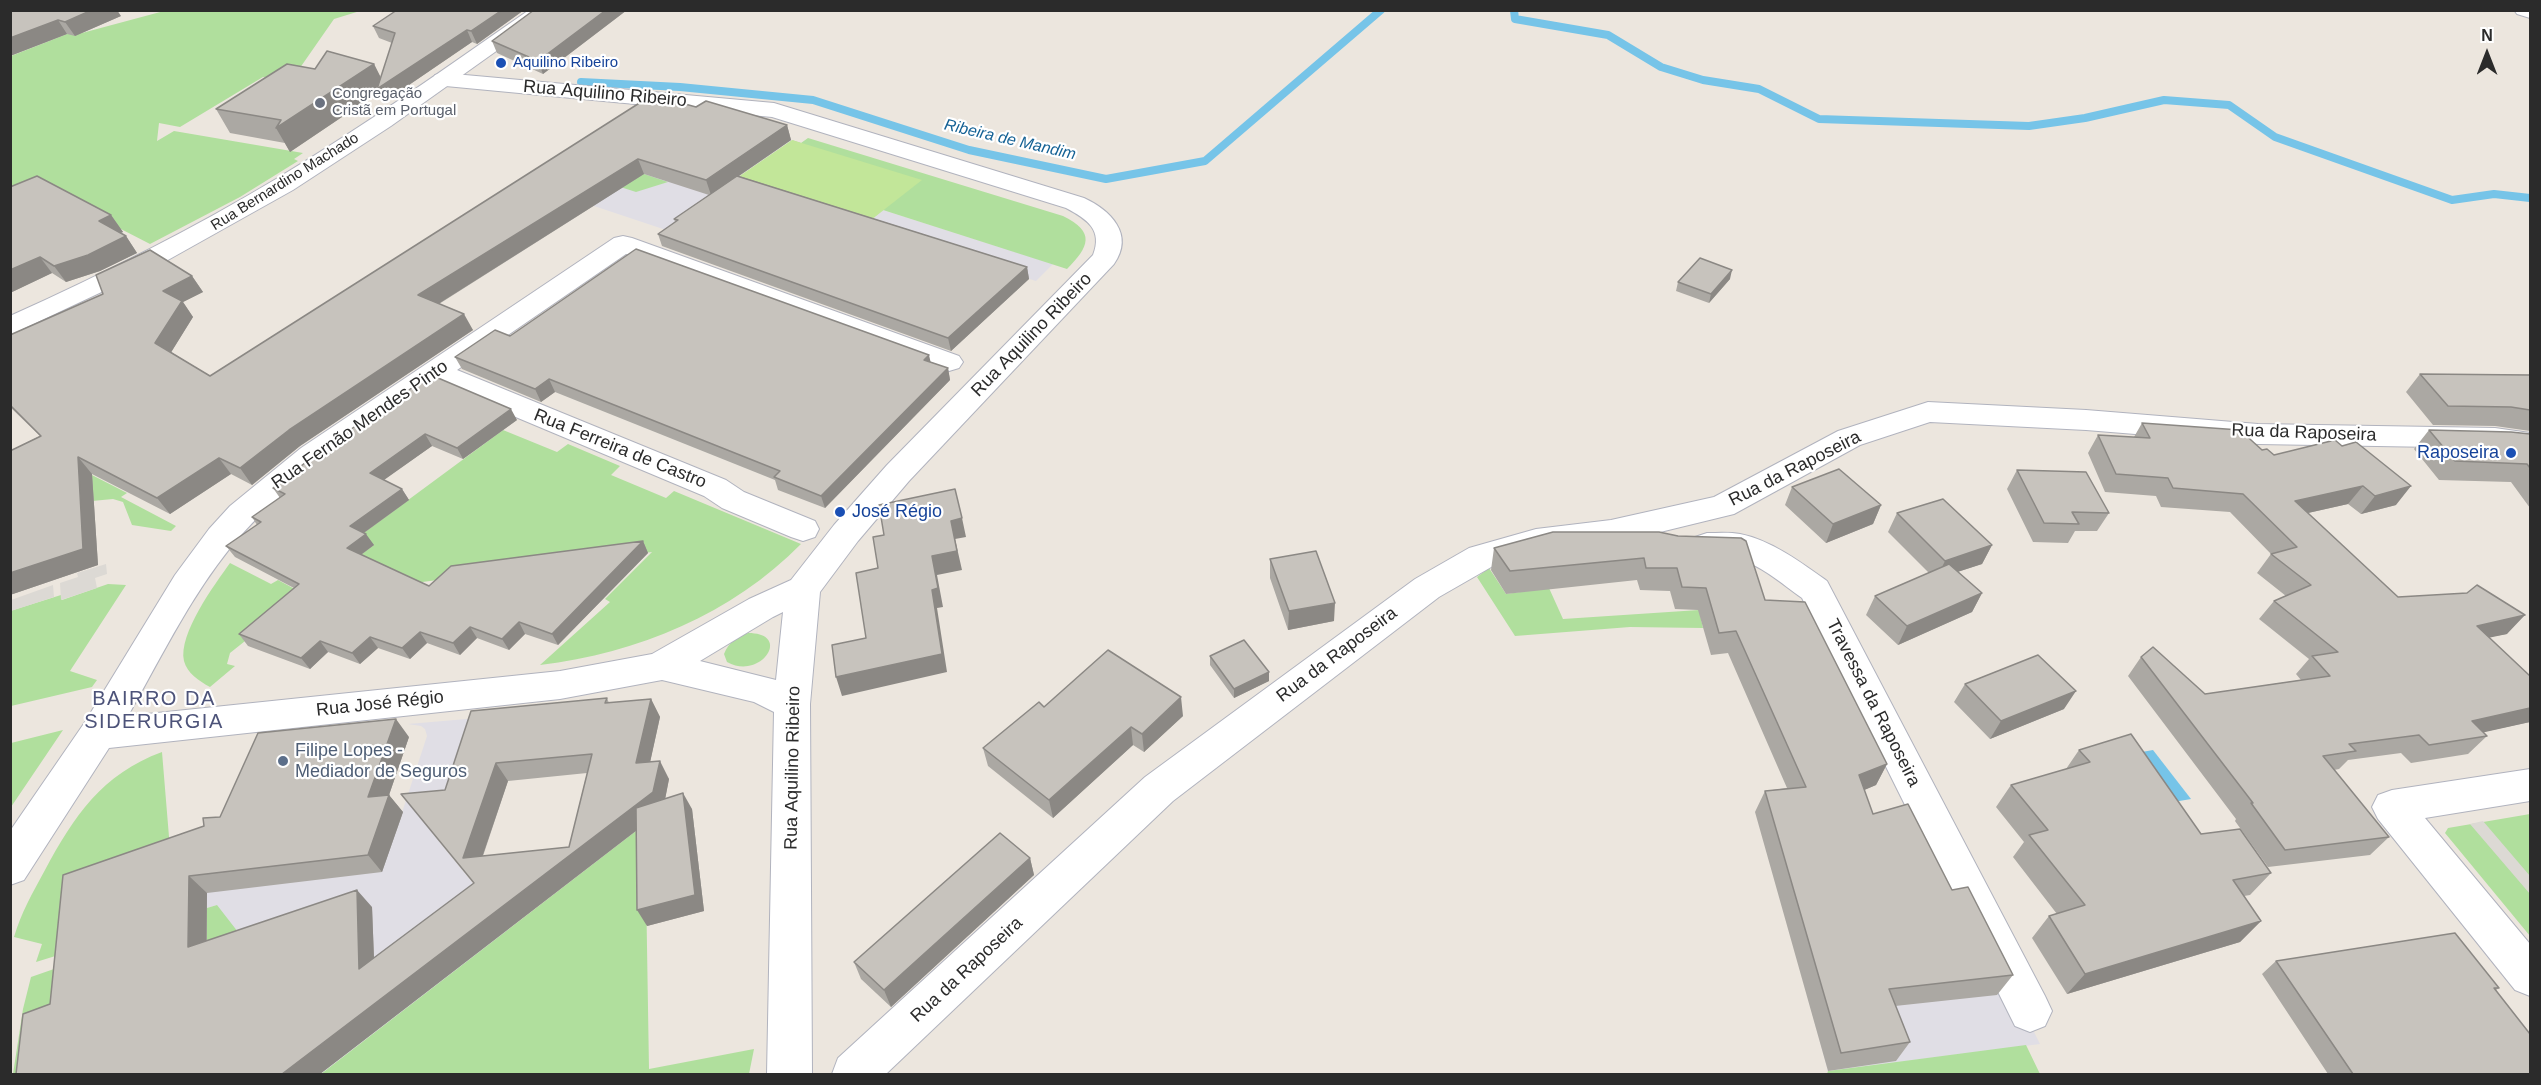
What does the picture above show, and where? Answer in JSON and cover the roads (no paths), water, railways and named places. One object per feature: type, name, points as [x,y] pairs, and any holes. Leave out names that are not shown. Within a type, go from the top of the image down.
[{"type":"street","name":"Rua Bernardino Machado","points":[[10,327],[105,283],[254,204],[444,80],[544,10]]},
{"type":"street","points":[[2524,10],[2530,12]]},
{"type":"street","name":"Rua Aquilino Ribeiro","points":[[444,80],[774,110],[1075,203],[1104,221],[1111,237],[1105,258],[898,473],[846,533],[803,589],[792,704],[790,1074]]},
{"type":"street","name":"Rua Fernão Mendes Pinto","points":[[10,867],[97,734],[190,581],[231,526],[296,467],[623,244],[949,362]]},
{"type":"street","name":"Rua Ferreira de Castro","points":[[435,372],[715,488],[733,500],[803,529]]},
{"type":"street","name":"Rua da Raposeira","points":[[854,1074],[1159,789],[1427,588],[1480,557],[1536,541],[1611,532],[1724,506],[1849,438],[1928,412],[2086,420],[2258,434],[2495,438],[2530,443]]},
{"type":"street","name":"Travessa da Raposeira","points":[[1611,532],[1671,544],[1739,546],[1783,567],[1815,590],[2030,1011]]},
{"type":"street","name":"Rua José Régio","points":[[97,734],[560,685],[662,666],[761,608],[803,589]]},
{"type":"street","name":"Rua José Régio","points":[[662,666],[762,690],[792,704]]},
{"type":"street","points":[[2530,785],[2392,807],[2530,976]]},
{"type":"water","points":[[2153,750],[2191,799],[2156,805],[2120,756]]},
{"type":"waterway","name":"Ribeira de Mandim","points":[[581,82],[680,87],[813,100],[969,150],[1106,179],[1205,161],[1381,10]]},
{"type":"waterway","points":[[1514,10],[1515,19],[1608,35],[1661,67],[1703,80],[1759,89],[1819,119],[2029,126],[2085,118],[2164,100],[2229,105],[2275,137],[2452,200],[2494,194],[2530,198]]},
{"type":"place","name":"Aquilino Ribeiro","points":[[501,63]]},
{"type":"place","name":"Congregação Cristã em Portugal","points":[[320,103]]},
{"type":"place","name":"Raposeira","points":[[2511,453]]},
{"type":"place","name":"José Régio","points":[[840,512]]},
{"type":"place","name":"Filipe Lopes - Mediador de Seguros","points":[[283,761]]},
{"type":"district","name":"BAIRRO DA SIDERURGIA","points":[[154,710]]}]
